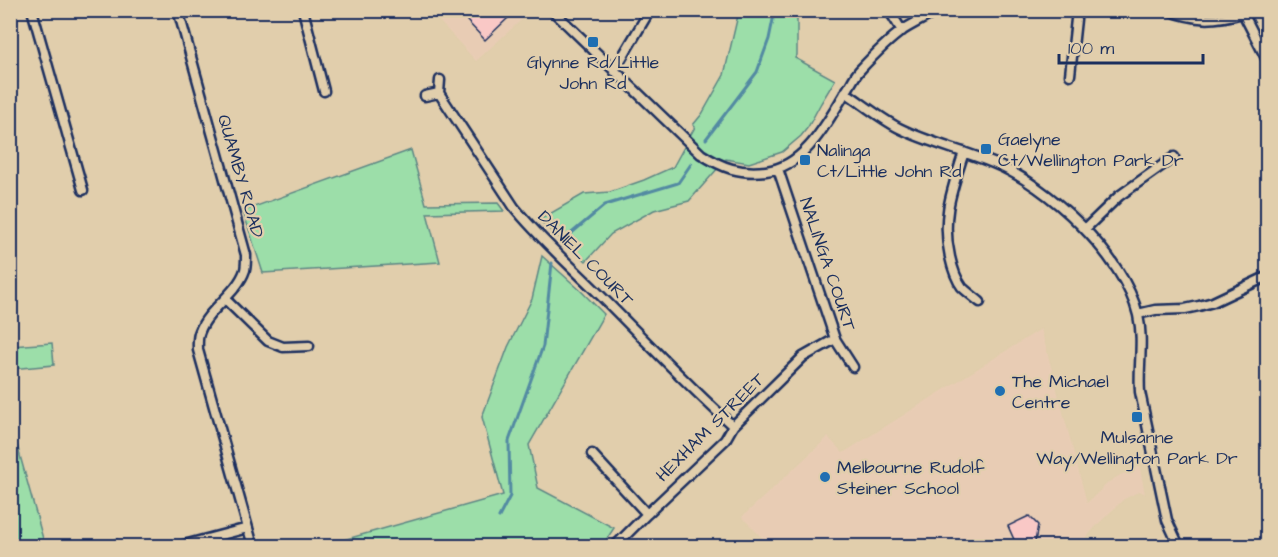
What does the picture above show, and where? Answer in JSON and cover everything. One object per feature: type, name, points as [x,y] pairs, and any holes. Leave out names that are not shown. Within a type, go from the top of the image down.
[{"type":"street","points":[[32,10],[83,190]]},
{"type":"street","name":"QUAMBY ROAD","points":[[178,10],[246,255],[245,270],[237,283],[203,324],[199,334],[198,350],[253,546]]},
{"type":"street","points":[[303,10],[324,91]]},
{"type":"street","points":[[552,10],[701,154],[733,170],[756,172],[778,169],[799,158],[817,136],[857,73],[873,56],[902,31],[939,10]]},
{"type":"street","points":[[614,71],[650,10]]},
{"type":"street","points":[[889,10],[902,31]]},
{"type":"street","points":[[1070,75],[1077,10]]},
{"type":"street","points":[[1167,10],[1199,19],[1222,19],[1244,12],[1268,62]]},
{"type":"street","points":[[426,96],[439,93],[440,80]]},
{"type":"street","points":[[845,92],[898,127],[995,164],[1022,177],[1054,200],[1085,229],[1115,266],[1132,294],[1138,314],[1142,335],[1140,392],[1167,520],[1179,546]]},
{"type":"street","name":"DANIEL COURT","points":[[439,93],[524,219],[704,400],[734,426]]},
{"type":"street","points":[[964,152],[949,200],[946,216],[946,242],[952,266],[961,286],[980,302]]},
{"type":"street","points":[[1085,229],[1119,196],[1174,157]]},
{"type":"street","name":"NALINGA COURT","points":[[778,169],[835,339],[853,367]]},
{"type":"street","points":[[1138,314],[1155,310],[1185,309],[1213,302],[1268,276]]},
{"type":"street","points":[[225,299],[268,341],[283,347],[309,346]]},
{"type":"street","name":"HEXHAM STREET","points":[[615,546],[725,440],[734,426],[803,357],[835,339]]},
{"type":"street","points":[[592,454],[647,514]]},
{"type":"street","points":[[180,546],[248,528]]},
{"type":"shaded area","points":[[430,11],[531,11],[476,61]]},
{"type":"shaded area","name":"The Michael Centre","points":[[1041,329],[1087,503],[1109,482],[1135,469],[1139,464],[1145,494],[1140,491],[1124,499],[1085,539],[1090,546],[770,546],[742,517],[828,437],[843,453]]},
{"type":"green space","points":[[739,11],[799,11],[795,58],[835,80],[808,127],[782,152],[749,163],[726,159],[689,201],[654,210],[611,234],[586,261],[539,220],[584,194],[610,192],[673,167],[695,127],[693,125],[702,114],[724,75]]},
{"type":"green space","points":[[411,150],[426,204],[498,203],[504,211],[427,213],[440,262],[263,273],[243,211]]},
{"type":"green space","points":[[542,256],[604,314],[529,445],[538,488],[614,528],[602,546],[322,546],[503,495],[482,417],[508,347],[532,299]]},
{"type":"green space","points":[[52,343],[54,365],[11,369],[11,346]]},
{"type":"green space","points":[[11,423],[45,546],[11,546]]},
{"type":"building","points":[[458,10],[501,10],[508,18],[485,40]]},
{"type":"building","points":[[1029,516],[1038,525],[1035,542],[1016,544],[1008,526]]},
{"type":"waterway","points":[[706,139],[757,72],[769,39],[775,10]]},
{"type":"waterway","points":[[567,237],[605,205],[678,183],[691,164]]},
{"type":"waterway","points":[[499,517],[510,496],[509,441],[543,346],[552,263]]},
{"type":"place","name":"Glynne Rd/Little John Rd","points":[[593,42]]},
{"type":"place","name":"Gaelyne Ct/Wellington Park Dr","points":[[986,149]]},
{"type":"place","name":"Nalinga Ct/Little John Rd","points":[[805,160]]},
{"type":"place","name":"The Michael Centre","points":[[1000,391]]},
{"type":"place","name":"Mulsanne Way/Wellington Park Dr","points":[[1137,417]]},
{"type":"place","name":"Melbourne Rudolf Steiner School","points":[[825,477]]}]
